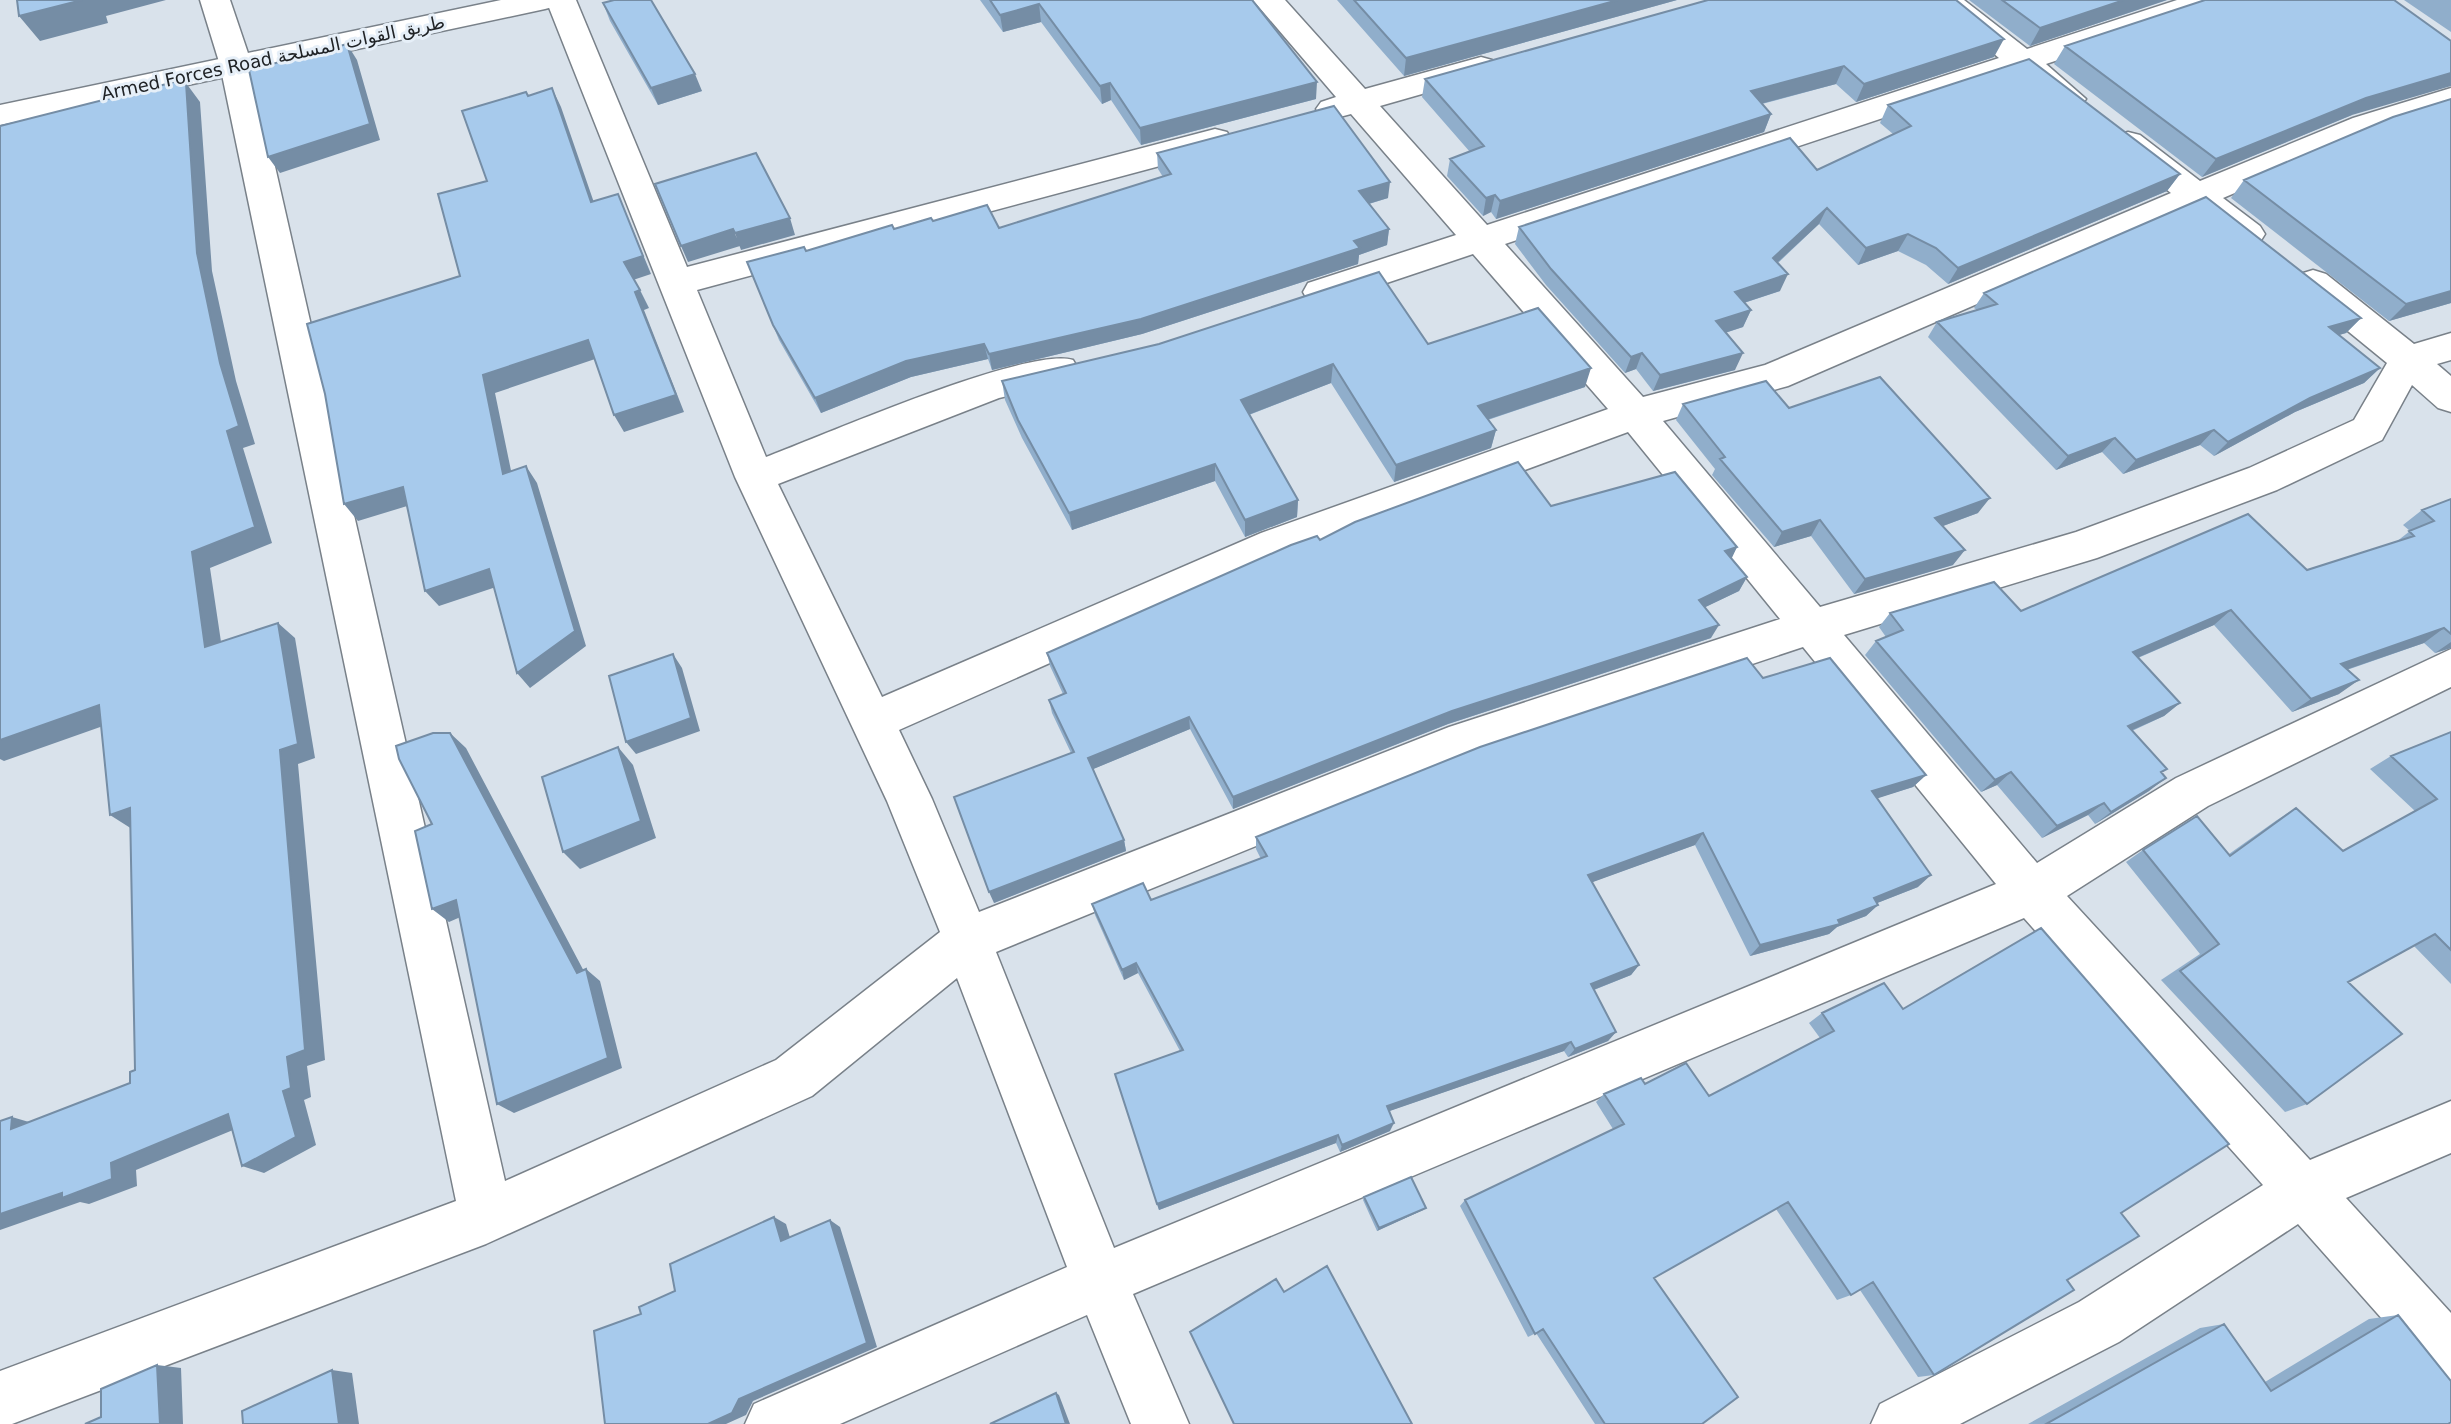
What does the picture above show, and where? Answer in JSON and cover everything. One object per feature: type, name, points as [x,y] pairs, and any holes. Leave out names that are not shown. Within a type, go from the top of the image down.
[{"type":"street","points":[[215,0],[236,65],[486,1217]]},
{"type":"street","name":"Armed Forces Road طريق القوات المسلحة","points":[[0,115],[545,0]]},
{"type":"street","points":[[561,0],[755,477],[909,799],[1160,1424]]},
{"type":"street","points":[[1268,0],[1635,414],[2032,892],[2451,1354]]},
{"type":"street","points":[[1945,0],[2196,196],[2296,269],[2408,359],[2451,398]]},
{"type":"street","points":[[1297,300],[2208,0]]},
{"type":"street","points":[[1297,118],[1509,60]]},
{"type":"street","points":[[871,722],[1275,545],[1635,414],[1775,376],[2365,125],[2451,98]]},
{"type":"street","points":[[676,283],[1252,130]]},
{"type":"street","points":[[0,1400],[486,1217],[794,1078],[967,940],[1465,741],[1814,626],[2083,546],[2263,479],[2368,430],[2408,359],[2451,346]]},
{"type":"street","points":[[755,477],[992,386],[1084,364]]},
{"type":"street","points":[[774,1424],[1100,1281],[2032,892],[2192,792],[2451,667]]},
{"type":"street","points":[[1900,1424],[2099,1322],[2303,1190],[2451,1127]]},
{"type":"building","points":[[17,0],[82,0],[19,16]]},
{"type":"building","points":[[651,0],[695,74],[651,88],[603,3]]},
{"type":"building","points":[[990,0],[1252,0],[1317,82],[1140,128],[1110,83],[1100,86],[1039,4],[1000,15]]},
{"type":"building","points":[[1354,0],[1618,0],[1406,58]]},
{"type":"building","points":[[1708,0],[1956,0],[2004,39],[1864,84],[1844,66],[1751,91],[1771,114],[1500,201],[1495,195],[1486,198],[1450,159],[1484,146],[1425,79]]},
{"type":"building","points":[[2002,0],[2124,0],[2040,28]]},
{"type":"building","points":[[2205,0],[2394,0],[2451,41],[2451,73],[2366,98],[2216,159],[2065,46]]},
{"type":"building","points":[[347,44],[370,124],[268,157],[249,70]]},
{"type":"building","points":[[2029,59],[2180,174],[1958,268],[1936,248],[1908,234],[1866,248],[1827,208],[1773,258],[1788,274],[1735,292],[1751,310],[1716,321],[1743,353],[1660,375],[1642,353],[1631,357],[1551,269],[1519,227],[1790,138],[1817,170],[1911,126],[1888,105]]},
{"type":"building","points":[[182,80],[182,84],[186,83],[197,253],[220,363],[239,426],[227,431],[255,527],[192,552],[205,647],[278,623],[298,744],[280,750],[305,1050],[287,1057],[291,1088],[283,1091],[296,1137],[242,1166],[228,1114],[111,1163],[112,1179],[62,1198],[62,1193],[0,1214],[0,1121],[12,1117],[11,1129],[130,1083],[130,1072],[135,1070],[130,808],[110,815],[99,705],[0,740],[0,126]]},
{"type":"building","points":[[552,88],[591,202],[618,194],[643,256],[624,262],[640,290],[635,292],[676,395],[614,415],[588,340],[483,375],[503,474],[526,466],[575,631],[517,673],[489,569],[425,591],[403,487],[344,504],[325,394],[307,324],[460,276],[438,194],[487,181],[462,111],[526,92],[528,96]]},
{"type":"building","points":[[2451,99],[2451,291],[2406,304],[2244,180],[2393,117]]},
{"type":"building","points":[[1334,106],[1390,182],[1359,191],[1389,229],[1354,241],[1360,248],[1141,319],[989,354],[984,344],[906,361],[815,398],[773,325],[747,262],[804,247],[806,251],[892,225],[894,229],[931,218],[933,221],[987,205],[999,228],[1171,174],[1157,153]]},
{"type":"building","points":[[756,153],[790,218],[735,233],[733,229],[681,246],[655,184]]},
{"type":"building","points":[[2206,197],[2361,318],[2329,327],[2380,368],[2310,398],[2228,442],[2214,430],[2136,460],[2115,438],[2068,456],[1937,322],[1997,304],[1984,293]]},
{"type":"building","points":[[1379,272],[1428,344],[1538,308],[1591,368],[1478,406],[1496,430],[1396,465],[1333,364],[1241,400],[1298,500],[1245,520],[1215,464],[1069,513],[1018,420],[1002,381],[1159,344]]},
{"type":"building","points":[[1880,377],[1990,498],[1935,518],[1965,550],[1865,579],[1820,520],[1782,532],[1720,459],[1725,457],[1683,404],[1766,381],[1789,408]]},
{"type":"building","points":[[1518,462],[1551,506],[1675,472],[1737,547],[1725,551],[1747,577],[1699,600],[1719,625],[1452,711],[1233,797],[1189,717],[1088,758],[1124,840],[989,892],[954,797],[1074,752],[1049,700],[1066,693],[1047,653],[1291,545],[1317,536],[1320,540],[1355,522]]},
{"type":"building","points":[[2451,499],[2451,634],[2444,628],[2341,664],[2359,680],[2311,699],[2231,610],[2133,652],[2180,703],[2128,726],[2167,769],[2161,772],[2166,778],[2111,812],[2104,803],[2057,826],[2011,772],[1995,780],[1876,641],[1903,630],[1890,613],[1994,582],[2021,611],[2248,514],[2307,570],[2414,536],[2409,531],[2434,521],[2422,510]]},
{"type":"building","points":[[673,654],[691,718],[626,742],[609,676]]},
{"type":"building","points":[[1747,658],[1763,678],[1830,658],[1926,775],[1872,791],[1931,875],[1874,898],[1878,905],[1838,920],[1840,924],[1760,945],[1703,833],[1588,875],[1639,965],[1591,984],[1616,1032],[1575,1049],[1571,1042],[1387,1106],[1394,1123],[1342,1145],[1338,1135],[1157,1204],[1115,1074],[1183,1050],[1136,963],[1122,970],[1092,904],[1143,883],[1151,900],[1267,856],[1256,837],[1480,747]]},
{"type":"building","points":[[2451,732],[2451,950],[2435,934],[2348,982],[2402,1034],[2307,1104],[2180,971],[2219,944],[2143,850],[2197,816],[2230,856],[2296,808],[2343,851],[2437,799],[2391,756]]},
{"type":"building","points":[[433,733],[450,733],[577,973],[586,969],[608,1058],[497,1104],[456,900],[432,909],[415,831],[432,824],[399,759],[396,746]]},
{"type":"building","points":[[618,747],[641,821],[563,852],[542,777]]},
{"type":"building","points":[[2041,928],[2229,1144],[2121,1213],[2139,1236],[2067,1280],[2074,1290],[1934,1375],[1873,1282],[1851,1295],[1788,1202],[1654,1278],[1738,1397],[1702,1424],[1605,1424],[1543,1329],[1535,1334],[1465,1200],[1624,1124],[1604,1094],[1641,1078],[1645,1084],[1686,1063],[1709,1096],[1834,1031],[1822,1013],[1884,983],[1903,1009]]},
{"type":"building","points":[[1411,1177],[1426,1208],[1379,1228],[1364,1197]]},
{"type":"building","points":[[774,1217],[781,1241],[830,1220],[867,1343],[739,1399],[732,1413],[708,1424],[605,1424],[594,1331],[641,1314],[639,1307],[675,1291],[670,1264]]},
{"type":"building","points":[[1327,1266],[1412,1424],[1234,1424],[1190,1332],[1276,1279],[1284,1292]]},
{"type":"building","points":[[2398,1315],[2451,1381],[2451,1422],[2448,1424],[2046,1424],[2224,1324],[2271,1391]]},
{"type":"building","points":[[157,1365],[160,1424],[85,1424],[101,1417],[101,1389]]},
{"type":"building","points":[[332,1370],[339,1424],[243,1424],[242,1411]]},
{"type":"building","points":[[1056,1393],[1066,1424],[990,1424]]}]
